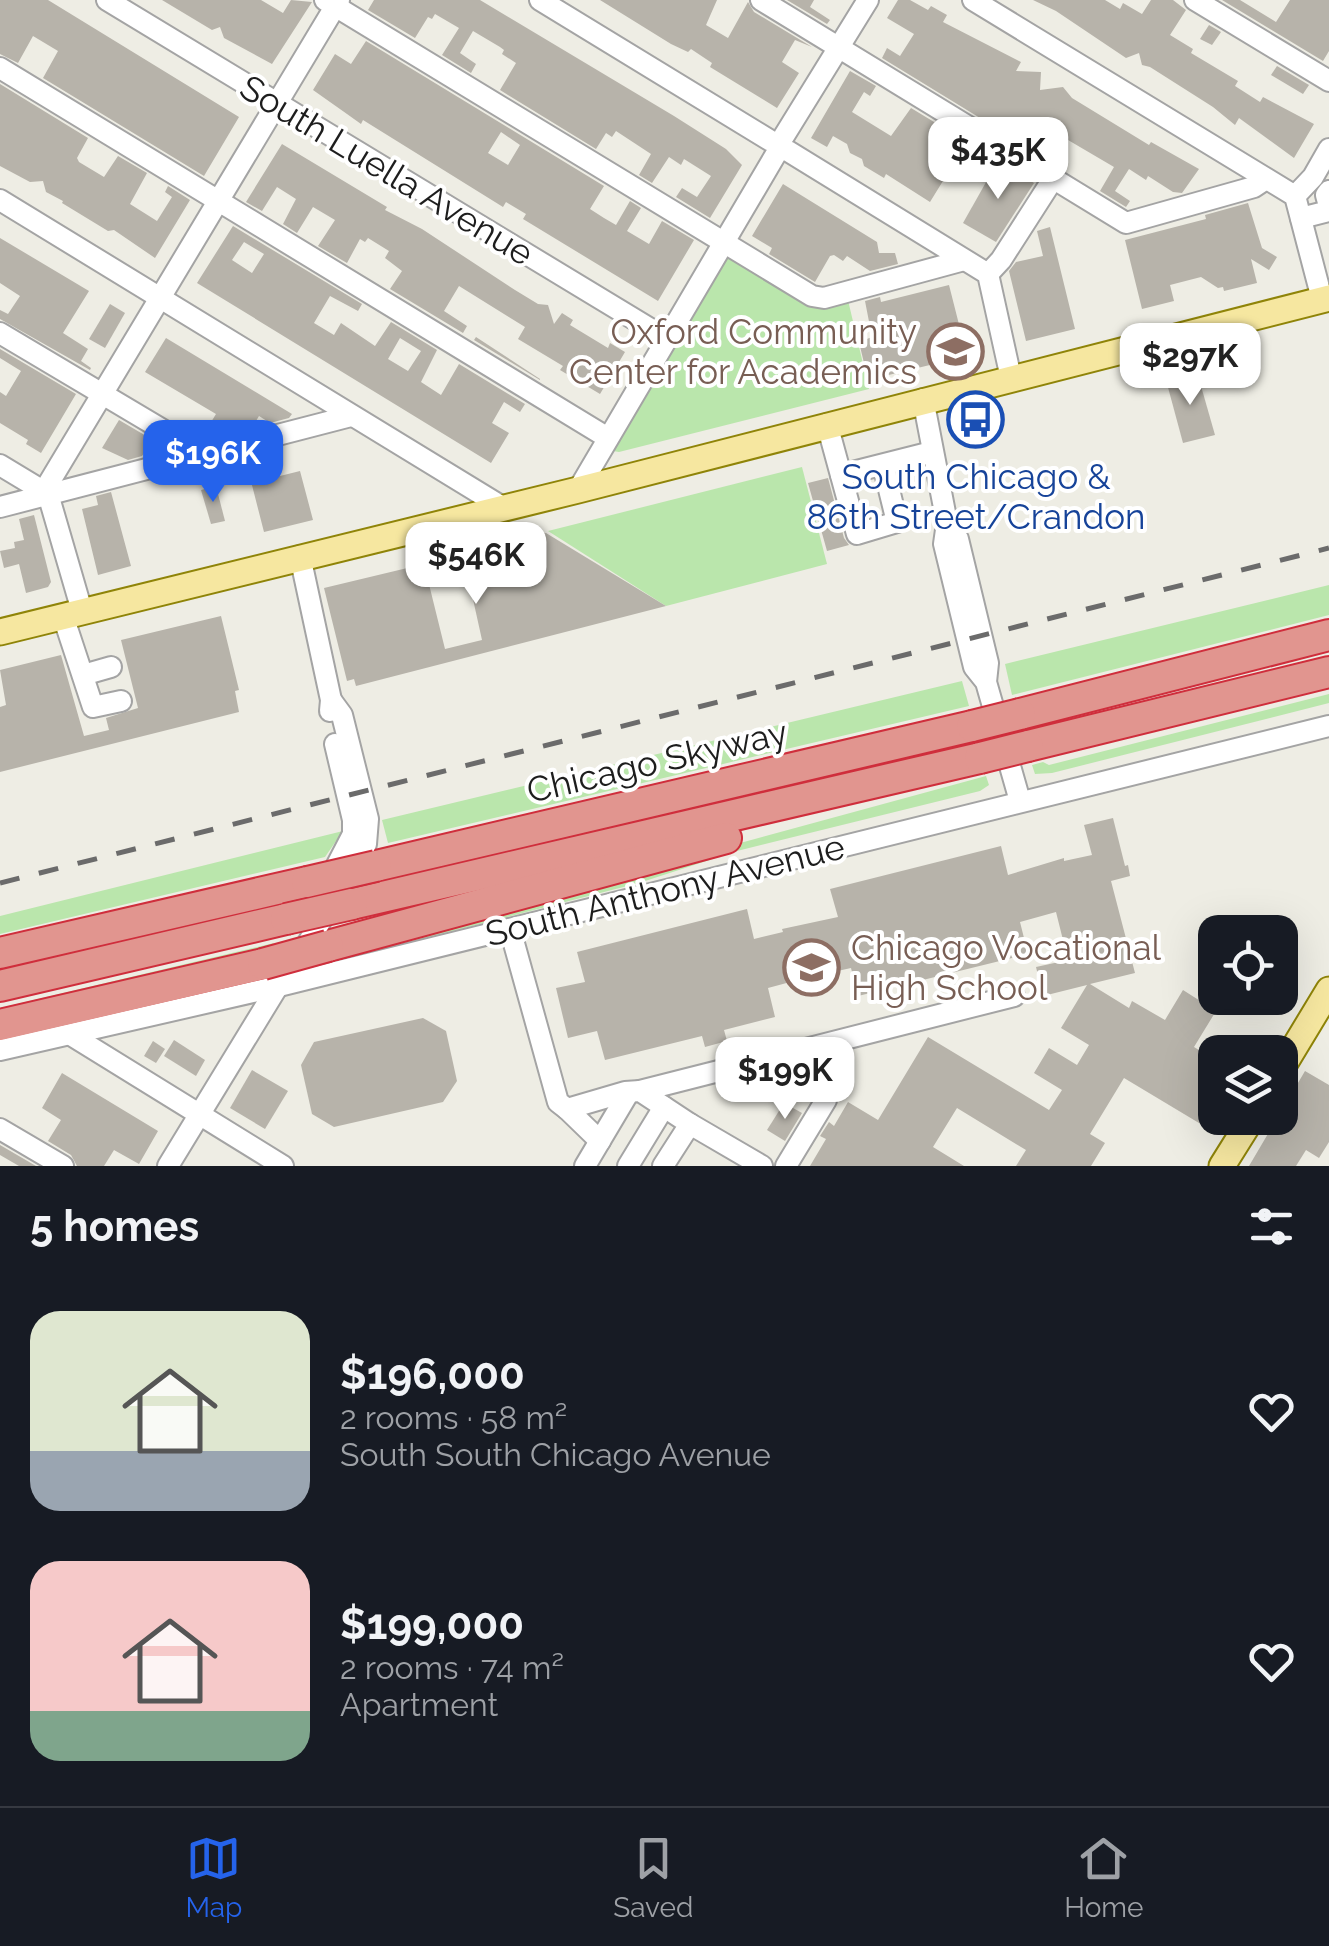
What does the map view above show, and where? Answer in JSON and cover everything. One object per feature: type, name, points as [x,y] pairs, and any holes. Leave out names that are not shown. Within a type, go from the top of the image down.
[{"type":"highway","name":"Chicago Skyway","points":[[0,953],[972,726],[1329,636]]},
{"type":"highway","name":"Chicago Skyway","points":[[0,986],[908,776],[1329,672]]},
{"type":"highway","points":[[0,1025],[269,976],[328,946],[865,803],[908,776]]},
{"type":"main road","points":[[0,632],[578,490],[1326,298]]},
{"type":"main road","points":[[1298,1043],[1326,1000]]},
{"type":"main road","points":[[1222,1166],[1241,1135]]},
{"type":"street","name":"South Luella Avenue","points":[[107,0],[667,340]]},
{"type":"street","points":[[540,0],[988,274],[1012,378]]},
{"type":"street","points":[[761,0],[1126,222],[1254,188],[1266,179]]},
{"type":"street","points":[[578,490],[868,0]]},
{"type":"street","points":[[973,0],[1295,196],[1326,298]]},
{"type":"street","points":[[1195,0],[1329,82]]},
{"type":"street","points":[[121,701],[94,707],[46,492],[333,2],[817,298],[964,260]]},
{"type":"street","points":[[0,68],[608,438]]},
{"type":"street","points":[[1295,196],[1313,177],[1329,150]]},
{"type":"street","points":[[988,274],[1053,179]]},
{"type":"street","points":[[1301,218],[1329,208],[1329,191]]},
{"type":"street","points":[[0,200],[504,508]]},
{"type":"street","points":[[0,333],[205,456]]},
{"type":"street","points":[[923,399],[947,523],[958,539],[988,663],[986,682],[1020,801]]},
{"type":"street","points":[[0,507],[351,416]]},
{"type":"street","points":[[827,424],[857,534],[898,522],[882,465]]},
{"type":"street","points":[[842,475],[932,452]]},
{"type":"street","points":[[0,465],[46,492]]},
{"type":"street","points":[[168,1166],[269,976],[275,974],[353,834],[330,719],[332,700],[300,556]]},
{"type":"street","points":[[84,675],[111,667]]},
{"type":"street","name":"South Anthony Avenue","points":[[0,1050],[70,1035],[269,976],[510,928],[1329,726]]},
{"type":"street","points":[[510,928],[553,1092],[558,1102],[600,1141]]},
{"type":"street","points":[[567,1109],[1014,996]]},
{"type":"street","points":[[70,1035],[284,1166]]},
{"type":"street","points":[[786,1166],[826,1100],[812,1048]]},
{"type":"street","points":[[634,1092],[762,1166]]},
{"type":"street","points":[[585,1166],[634,1092]]},
{"type":"street","points":[[628,1166],[664,1107]]},
{"type":"street","points":[[663,1166],[690,1124]]},
{"type":"street","points":[[0,1128],[62,1166]]},
{"type":"green space","points":[[728,252],[816,303],[847,296],[869,389],[613,451],[612,444]]},
{"type":"green space","points":[[802,467],[827,564],[666,606],[548,531]]},
{"type":"green space","points":[[1329,585],[1329,615],[1012,695],[1005,664]]},
{"type":"green space","points":[[962,681],[969,706],[388,843],[382,820]]},
{"type":"green space","points":[[1329,694],[1329,703],[1052,773],[1035,774],[1032,765],[1049,765]]},
{"type":"green space","points":[[986,776],[989,785],[980,791],[737,851],[639,883],[325,964],[320,964],[318,958]]},
{"type":"green space","points":[[343,831],[325,857],[0,934],[0,916]]},
{"type":"green space","points":[[274,943],[269,952],[0,1017],[0,1008]]},
{"type":"building","points":[[0,0],[48,0],[239,117],[204,176],[43,78],[58,51],[33,36],[18,63],[0,54]]},
{"type":"building","points":[[162,0],[261,0],[283,13],[291,0],[312,2],[272,64],[224,38],[220,27],[212,30]]},
{"type":"building","points":[[374,0],[480,0],[674,116],[726,149],[742,165],[710,218],[676,197],[682,188],[697,197],[711,176],[684,159],[681,165],[669,157],[652,183],[639,175],[651,154],[616,131],[612,137],[606,133],[596,149],[500,90],[516,63],[502,54],[504,50],[500,47],[473,31],[460,53],[476,64],[471,73],[442,55],[459,28],[435,14],[432,19],[428,17],[415,38],[368,10]]},
{"type":"building","points":[[600,0],[717,0],[706,25],[728,38],[748,2],[754,12],[812,47],[795,40],[782,62],[799,73],[777,108],[710,67],[712,63],[691,49],[688,52],[671,44]]},
{"type":"building","points":[[787,0],[814,0],[810,7],[830,20],[827,24]]},
{"type":"building","points":[[898,0],[910,0],[928,10],[931,6],[947,15],[943,22],[1021,62],[1016,71],[1041,72],[1040,90],[1063,87],[1072,98],[1149,145],[1151,142],[1199,169],[1182,193],[1173,192],[1148,176],[1146,180],[1129,169],[1115,191],[1130,201],[1126,207],[1100,191],[1114,167],[1068,140],[1052,162],[882,58],[887,48],[900,56],[914,34],[887,18]]},
{"type":"building","points":[[1033,0],[1105,0],[1120,9],[1123,3],[1142,14],[1151,0],[1173,0],[1186,10],[1170,35],[1193,49],[1191,53],[1238,81],[1235,86],[1260,102],[1263,97],[1314,124],[1294,158],[1239,118],[1235,125],[1213,107],[1142,65],[1139,53],[1126,58]]},
{"type":"building","points":[[1222,0],[1240,0],[1276,22],[1290,0],[1329,0],[1329,51],[1323,61]]},
{"type":"building","points":[[1209,25],[1221,32],[1212,45],[1200,39]]},
{"type":"building","points":[[366,41],[604,186],[590,209],[604,218],[616,225],[630,201],[641,208],[627,231],[649,244],[662,221],[694,240],[658,301],[523,219],[526,214],[506,202],[503,207],[363,120],[361,124],[313,90],[335,54],[351,64]],"holes":[[[501,132],[520,145],[508,165],[488,153]]]},
{"type":"building","points":[[1277,66],[1309,85],[1303,94],[1271,75]]},
{"type":"building","points":[[850,71],[876,86],[870,96],[864,92],[852,112],[891,136],[911,108],[967,142],[930,202],[886,174],[884,178],[864,166],[862,159],[850,153],[847,144],[833,136],[827,147],[811,138]]},
{"type":"building","points":[[0,84],[88,138],[77,158],[79,162],[104,177],[118,156],[147,173],[130,204],[157,221],[172,197],[165,192],[168,186],[190,200],[155,258],[46,192],[43,181],[30,182],[0,166]]},
{"type":"building","points":[[282,144],[538,304],[548,305],[554,324],[562,313],[573,320],[570,325],[608,348],[610,343],[625,352],[600,394],[518,339],[525,327],[459,286],[444,311],[467,326],[463,333],[390,289],[402,271],[385,258],[389,251],[368,238],[365,242],[360,239],[347,263],[318,246],[335,220],[313,207],[297,233],[283,224],[296,199],[277,187],[262,211],[246,202]]},
{"type":"building","points":[[998,161],[1034,183],[996,242],[963,223]]},
{"type":"building","points":[[783,184],[877,242],[879,253],[895,253],[898,264],[870,271],[847,256],[843,261],[834,255],[815,282],[769,254],[772,248],[752,236]]},
{"type":"building","points":[[1248,203],[1262,248],[1277,257],[1269,270],[1251,259],[1257,283],[1224,291],[1201,277],[1170,285],[1174,301],[1142,309],[1125,240],[1206,219],[1205,215]]},
{"type":"building","points":[[233,226],[362,304],[358,311],[330,296],[314,323],[334,335],[341,323],[375,346],[391,322],[437,350],[421,382],[441,395],[459,364],[525,404],[520,412],[504,402],[492,423],[509,433],[491,463],[197,283]],"holes":[[[244,242],[264,254],[252,273],[232,260]],[[400,338],[421,351],[408,371],[388,359]]]},
{"type":"building","points":[[1050,227],[1075,329],[1026,341],[1009,271],[1016,262],[1043,256],[1037,231]]},
{"type":"building","points":[[0,238],[89,291],[63,333],[88,349],[81,361],[90,370],[0,319],[0,310],[8,314],[20,296],[0,283]]},
{"type":"building","points":[[949,285],[967,356],[868,380],[859,342],[872,337],[865,301],[880,297],[881,302]]},
{"type":"building","points":[[110,304],[125,313],[105,348],[89,339]]},
{"type":"building","points":[[476,337],[540,379],[540,380],[474,340]]},
{"type":"building","points":[[166,338],[292,414],[270,423],[259,416],[252,428],[237,431],[224,424],[216,437],[202,437],[216,414],[145,372]]},
{"type":"building","points":[[0,349],[76,394],[41,453],[0,423],[0,392],[6,396],[21,371],[0,358]]},
{"type":"building","points":[[1197,372],[1215,435],[1183,443],[1166,380]]},
{"type":"building","points":[[119,420],[153,440],[142,456],[128,460],[102,448]]},
{"type":"building","points":[[261,453],[268,479],[300,471],[313,520],[264,532],[245,458]]},
{"type":"building","points":[[828,478],[849,545],[827,551],[808,483]]},
{"type":"building","points":[[216,486],[225,521],[211,524],[201,490]]},
{"type":"building","points":[[111,492],[131,566],[98,575],[82,509],[98,505],[96,496]]},
{"type":"building","points":[[34,515],[51,582],[48,587],[26,593],[19,564],[4,568],[0,551],[15,548],[14,542],[24,540],[19,519]]},
{"type":"building","points":[[546,533],[666,606],[356,686],[354,679],[347,681],[324,588],[424,564],[445,649],[482,640],[463,554]]},
{"type":"building","points":[[221,616],[239,690],[235,691],[239,712],[0,772],[0,707],[6,705],[0,670],[61,655],[84,736],[109,730],[106,718],[138,708],[121,640]]},
{"type":"building","name":"Chicago Vocational High School","points":[[1113,818],[1130,876],[1111,881],[1135,973],[1090,984],[1129,1008],[1132,1001],[1165,1020],[1183,990],[1198,1000],[1198,1015],[1214,1015],[1194,1047],[1198,1049],[1198,1122],[1124,1078],[1090,1134],[1105,1143],[1091,1166],[1016,1166],[1026,1150],[957,1108],[933,1147],[964,1166],[810,1166],[826,1139],[820,1136],[829,1122],[834,1126],[848,1102],[878,1120],[928,1037],[1049,1110],[1062,1090],[1034,1073],[1049,1048],[1077,1065],[1089,1045],[1061,1028],[1087,985],[1043,996],[1036,967],[1068,960],[1056,912],[1020,922],[1028,954],[858,996],[851,968],[824,974],[819,983],[803,987],[794,981],[768,988],[775,1017],[724,1030],[727,1041],[705,1047],[702,1036],[605,1060],[597,1031],[568,1038],[556,988],[585,982],[577,952],[747,909],[754,939],[783,932],[782,929],[838,917],[830,889],[1001,846],[1008,875],[1064,858],[1092,855],[1084,825]]},
{"type":"building","points":[[423,1018],[446,1031],[457,1081],[443,1102],[334,1127],[312,1114],[301,1065],[314,1042]]},
{"type":"building","points":[[174,1040],[205,1060],[196,1076],[164,1056]]},
{"type":"building","points":[[153,1041],[165,1049],[156,1063],[144,1056]]},
{"type":"building","points":[[252,1070],[288,1091],[265,1129],[230,1108]]},
{"type":"building","points":[[1305,1071],[1329,1085],[1329,1142],[1319,1158],[1306,1150],[1296,1166],[1249,1166],[1267,1135],[1298,1135],[1298,1083]]},
{"type":"building","points":[[62,1073],[158,1131],[139,1164],[114,1150],[104,1166],[77,1166],[71,1155],[48,1141],[61,1120],[42,1108]]},
{"type":"building","points":[[784,1103],[802,1113],[785,1141],[767,1130]]},
{"type":"building","points":[[0,1145],[36,1166],[19,1166],[0,1155]]},
{"type":"railway","points":[[0,883],[1329,548]]},
{"type":"place","name":"Oxford Community Center for Academics","points":[[956,351]]},
{"type":"place","name":"South Chicago & 86th Street/Crandon","points":[[976,420]]},
{"type":"place","name":"Chicago Vocational High School","points":[[812,967]]}]
